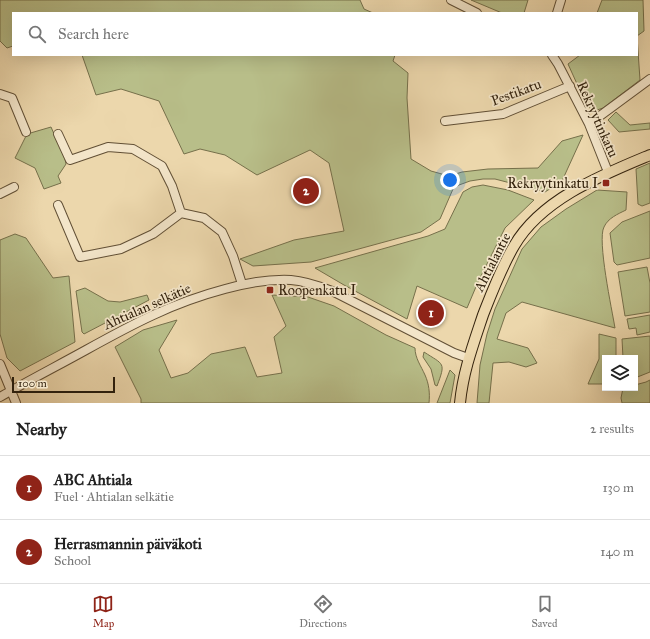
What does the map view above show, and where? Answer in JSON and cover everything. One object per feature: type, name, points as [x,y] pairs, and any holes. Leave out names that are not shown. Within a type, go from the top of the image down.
[{"type":"main road","name":"Ahtialantie","points":[[460,403],[468,358],[493,288],[514,245],[528,226],[545,210],[571,192],[608,172],[650,155]]},
{"type":"street","points":[[451,0],[475,12]]},
{"type":"street","points":[[557,12],[561,0]]},
{"type":"street","name":"Rekryytinkatu","points":[[553,56],[589,124],[608,172]]},
{"type":"street","points":[[589,124],[650,78]]},
{"type":"street","name":"Pestikatu","points":[[445,121],[503,114],[570,86]]},
{"type":"street","points":[[0,94],[12,98],[26,132]]},
{"type":"street","points":[[58,134],[70,160],[108,147],[133,149],[162,166],[172,186],[181,213]]},
{"type":"street","points":[[0,194],[14,187]]},
{"type":"street","points":[[58,205],[80,257],[121,249],[153,234],[181,213],[204,218],[222,232],[233,256],[242,284]]},
{"type":"street","name":"Ahtialan selkätie","points":[[0,397],[140,320],[169,307],[198,296],[242,284],[268,281],[291,280],[312,284],[332,291],[454,353],[468,358]]},
{"type":"street","points":[[0,364],[12,390],[16,403]]},
{"type":"green space","points":[[0,0],[360,0],[364,9],[371,12],[12,12],[12,46],[7,48],[0,41]]},
{"type":"green space","points":[[471,0],[528,0],[524,12],[500,12]]},
{"type":"green space","points":[[602,0],[643,0],[644,31],[638,35],[638,12],[597,12]]},
{"type":"green space","points":[[638,51],[640,80],[603,108],[594,111],[587,106],[568,64],[579,56],[638,56]]},
{"type":"green space","points":[[82,56],[395,56],[393,61],[408,73],[407,98],[411,159],[431,171],[449,176],[462,172],[488,169],[538,168],[562,141],[583,135],[562,181],[545,192],[495,179],[470,181],[453,189],[440,219],[421,232],[311,262],[253,266],[240,259],[294,240],[344,231],[329,163],[310,150],[257,175],[225,155],[200,149],[184,154],[159,101],[121,89],[96,95]]},
{"type":"green space","points":[[616,112],[630,125],[650,123],[650,129],[619,132],[608,120]]},
{"type":"green space","points":[[51,127],[66,164],[58,176],[61,183],[44,189],[35,168],[15,158],[27,134]]},
{"type":"green space","points":[[650,163],[650,203],[642,206],[638,204],[636,169]]},
{"type":"green space","points":[[483,185],[508,190],[534,200],[505,228],[478,282],[467,308],[417,286],[407,319],[315,268],[428,236],[445,229],[463,192],[472,187]]},
{"type":"green space","points":[[597,190],[627,192],[626,210],[608,221],[602,234],[602,246],[608,292],[615,328],[522,302],[506,313],[497,339],[528,348],[537,363],[526,367],[509,362],[493,363],[489,403],[477,403],[480,365],[487,334],[495,309],[522,249],[541,227],[566,209]]},
{"type":"green space","points":[[650,211],[650,258],[617,265],[614,262],[610,233],[622,222]]},
{"type":"green space","points":[[15,234],[26,238],[53,278],[69,276],[75,342],[20,371],[7,358],[0,334],[0,240]]},
{"type":"green space","points":[[647,267],[650,283],[650,312],[625,316],[618,272]]},
{"type":"green space","points":[[85,288],[108,301],[120,302],[147,295],[149,300],[84,334],[82,332],[76,291]]},
{"type":"green space","points":[[272,295],[308,297],[334,306],[386,335],[415,348],[417,359],[427,382],[429,403],[141,403],[141,399],[115,347],[143,330],[177,320],[159,350],[171,378],[188,373],[211,354],[245,347],[257,377],[282,373],[274,337],[286,326]]},
{"type":"green space","points":[[650,315],[650,332],[637,335],[636,328],[629,329],[627,319]]},
{"type":"green space","points":[[599,334],[616,338],[616,355],[602,355],[602,384],[588,384],[599,359]]},
{"type":"green space","points":[[650,336],[650,372],[638,377],[638,355],[623,355],[622,339]]},
{"type":"green space","points":[[424,352],[436,359],[441,365],[442,372],[437,386],[435,385],[431,369],[423,357]]},
{"type":"green space","points":[[450,370],[455,375],[450,403],[437,403]]},
{"type":"green space","points":[[650,380],[650,403],[622,403],[622,391],[638,391],[638,384]]},
{"type":"place","name":"Rekryytinkatu I","points":[[606,183]]},
{"type":"place","name":"Herrasmannin päiväkoti","points":[[306,191]]},
{"type":"place","name":"Roopenkatu I","points":[[270,290]]},
{"type":"place","name":"ABC Ahtiala","points":[[431,313]]}]
